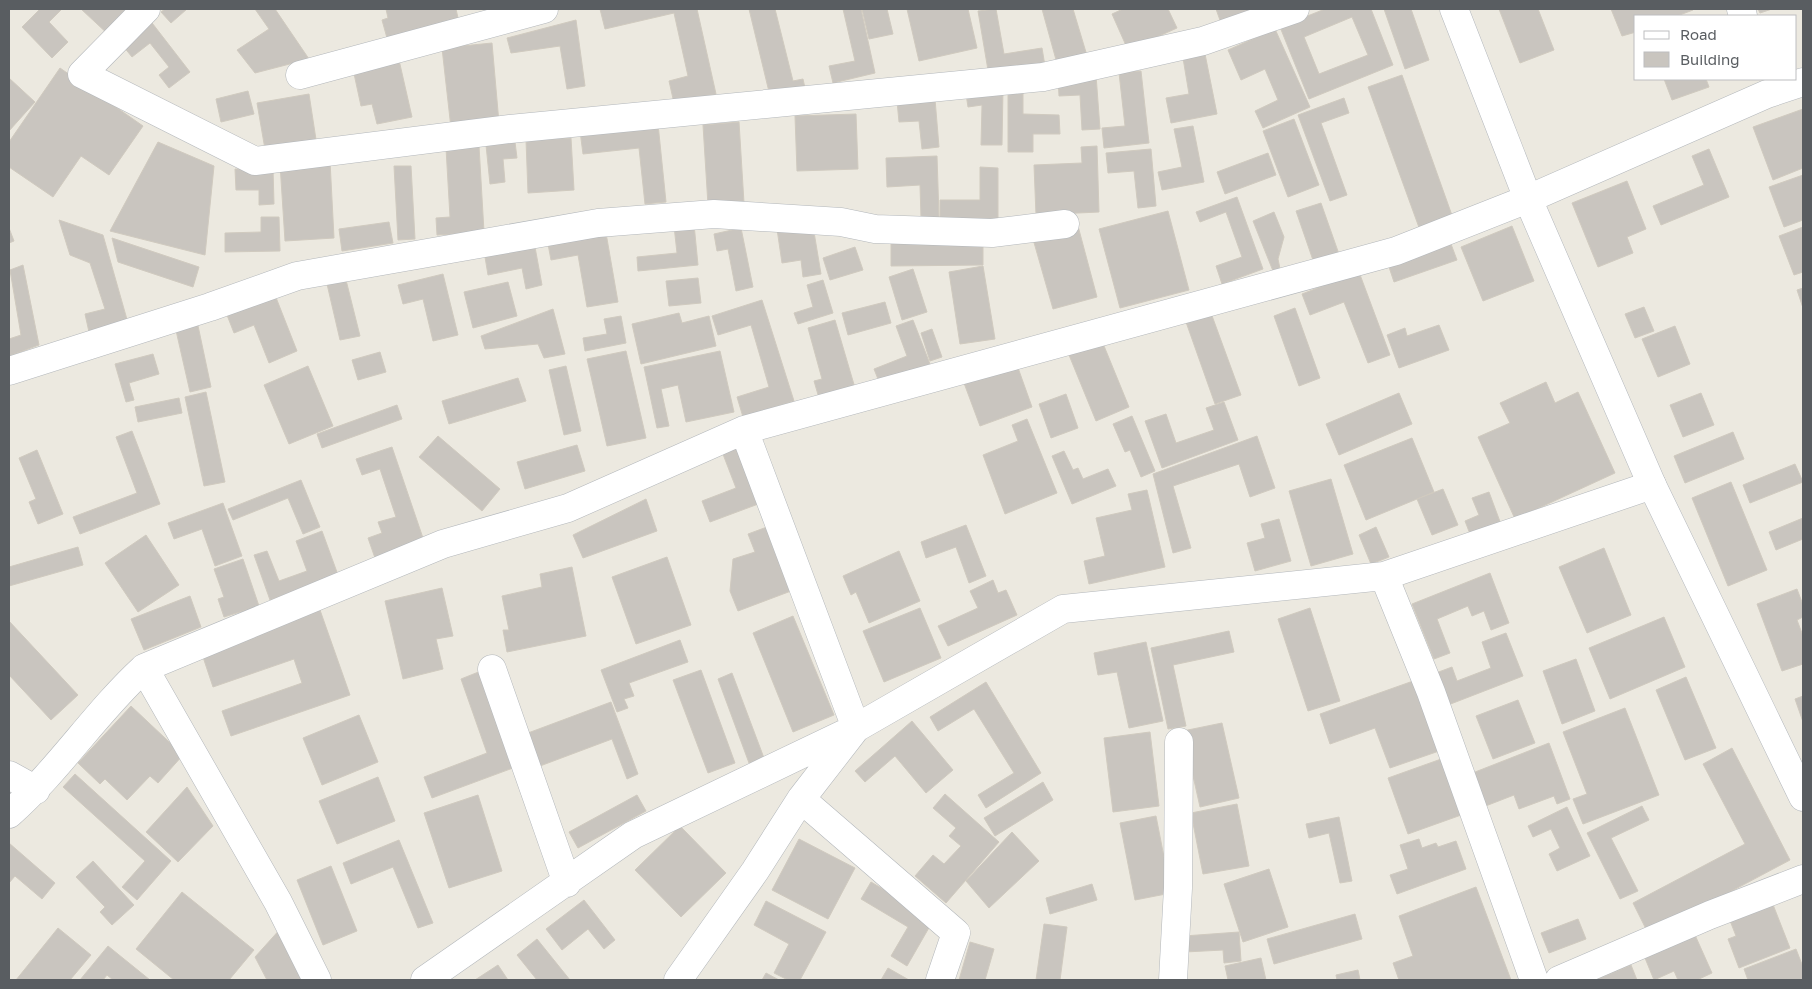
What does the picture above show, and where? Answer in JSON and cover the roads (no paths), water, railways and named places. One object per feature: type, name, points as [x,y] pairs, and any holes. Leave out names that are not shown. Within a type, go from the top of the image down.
[{"type":"street","points":[[146,9],[82,74],[255,161],[510,129],[1043,77],[1203,41],[1295,9]]},
{"type":"street","points":[[300,75],[544,9]]},
{"type":"street","points":[[1454,9],[1528,199],[1652,485],[1803,797]]},
{"type":"street","points":[[9,814],[36,790],[121,689],[144,668],[443,544],[568,508],[744,430],[1396,250],[1528,199],[1765,86],[1803,82]]},
{"type":"street","points":[[9,371],[210,308],[297,276],[598,224],[714,214],[841,222],[875,230],[992,233],[1065,224]]},
{"type":"street","points":[[744,430],[856,728]]},
{"type":"street","points":[[425,980],[567,883],[633,835],[856,728],[1063,609],[1384,576],[1652,485]]},
{"type":"street","points":[[1384,576],[1431,692],[1534,980]]},
{"type":"street","points":[[144,668],[278,902],[317,980]]},
{"type":"street","points":[[492,669],[567,883]]},
{"type":"street","points":[[678,980],[755,870],[801,799],[856,728]]},
{"type":"street","points":[[1173,980],[1178,888],[1179,742]]},
{"type":"street","points":[[9,775],[36,790]]},
{"type":"street","points":[[801,799],[956,933],[940,980]]},
{"type":"street","points":[[1559,980],[1710,915],[1803,879]]}]
